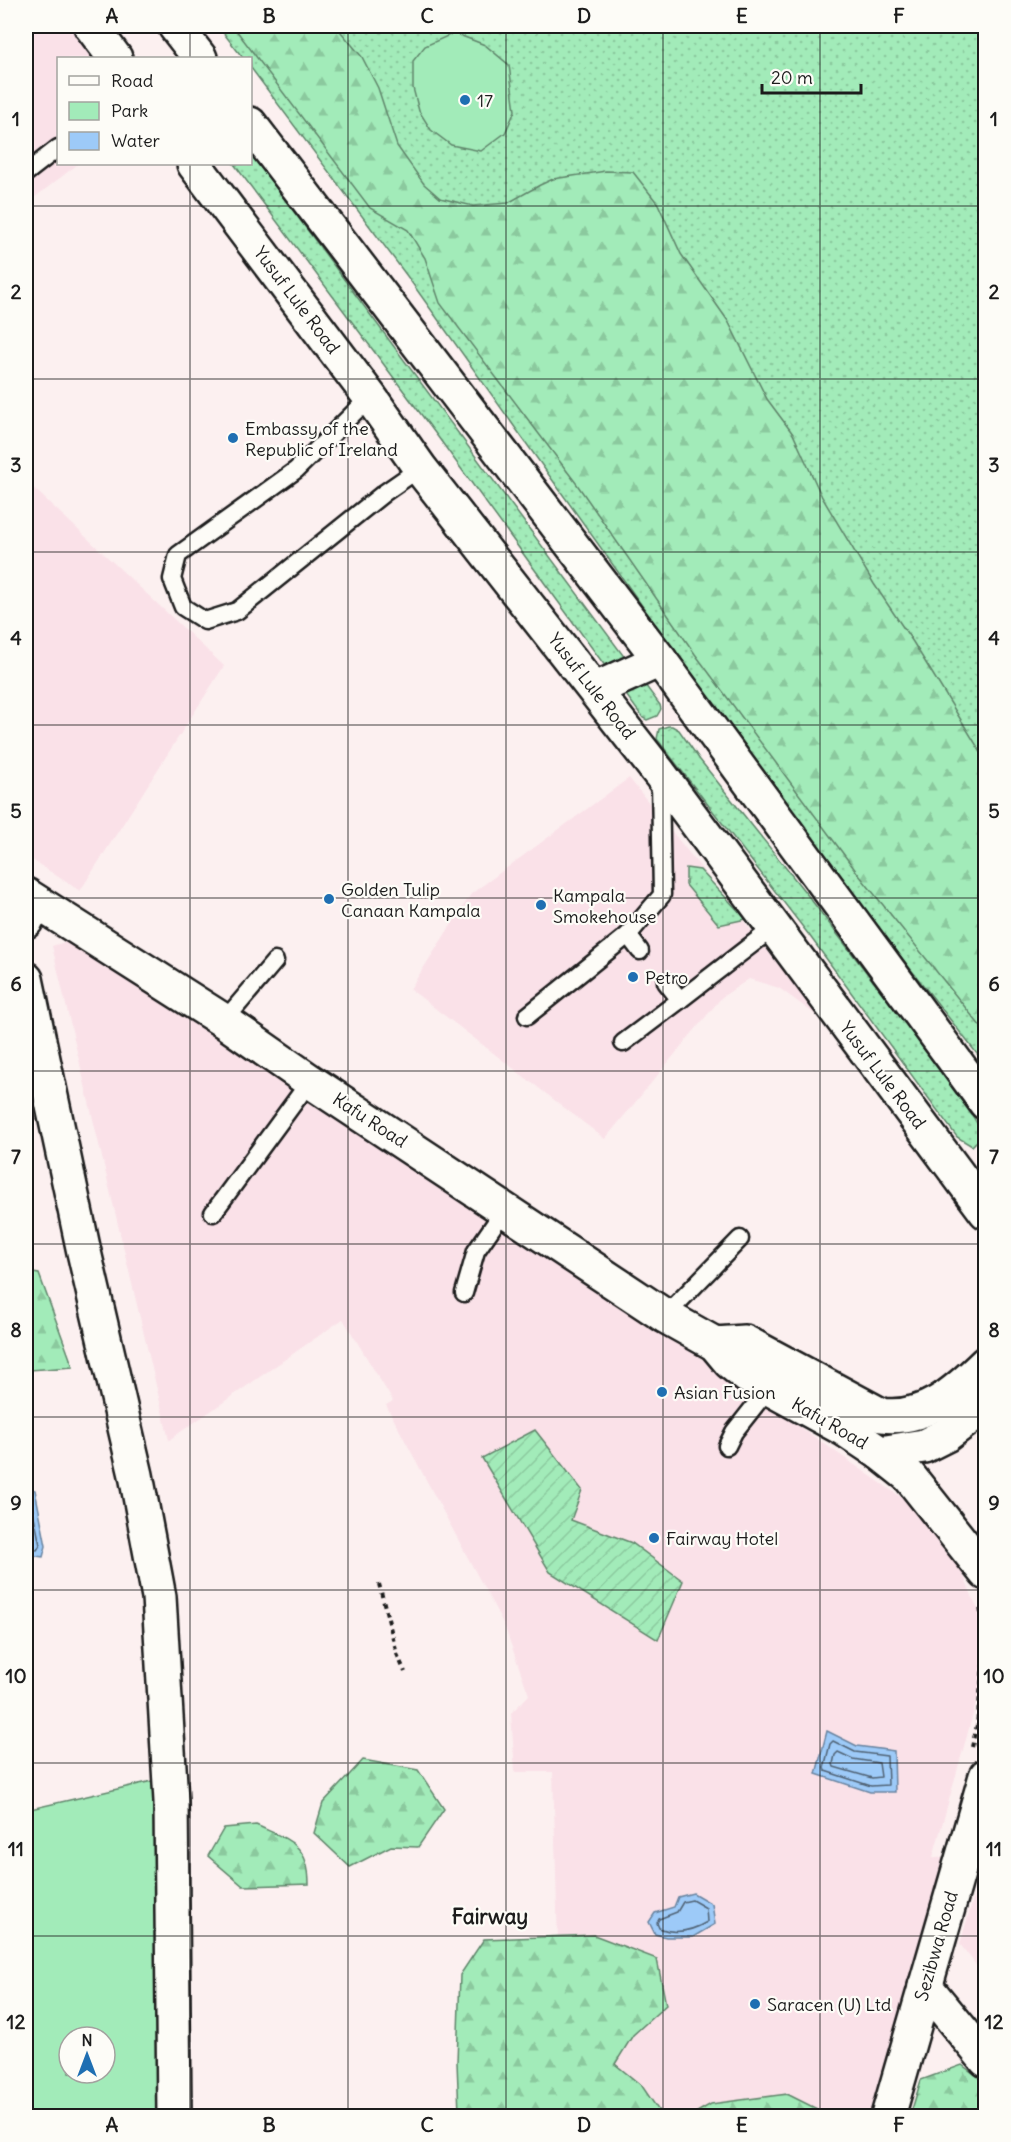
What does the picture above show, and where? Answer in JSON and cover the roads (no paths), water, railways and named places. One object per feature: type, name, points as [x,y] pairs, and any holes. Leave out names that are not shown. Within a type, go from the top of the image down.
[{"type":"main road","points":[[91,26],[114,57]]},
{"type":"main road","points":[[175,26],[199,57]]},
{"type":"main road","points":[[252,127],[660,660],[986,1103]]},
{"type":"main road","name":"Yusuf Lule Road","points":[[195,165],[370,397],[420,468],[596,689],[986,1212]]},
{"type":"main road","points":[[596,689],[660,660]]},
{"type":"main road","name":"Kafu Road","points":[[28,906],[224,1021],[310,1081],[665,1316],[715,1344],[730,1362],[768,1389],[844,1429],[880,1453],[924,1446],[946,1435],[986,1405]]},
{"type":"main road","points":[[26,979],[84,1252],[136,1475],[159,1597],[171,1801],[174,2116]]},
{"type":"main road","name":"Kafu Road","points":[[715,1344],[745,1342],[881,1415],[898,1418],[919,1413],[940,1402],[986,1363]]},
{"type":"main road","points":[[880,1453],[909,1476],[986,1573]]},
{"type":"main road","name":"Sezibwa Road","points":[[888,2116],[986,1776]]},
{"type":"main road","points":[[925,1986],[986,2060]]},
{"type":"lane","points":[[26,173],[57,149]]},
{"type":"lane","points":[[370,397],[296,470],[178,555],[172,579],[183,607],[205,621],[237,611],[384,493],[420,468]]},
{"type":"lane","points":[[527,1016],[628,935],[662,895],[660,774]]},
{"type":"lane","points":[[623,1043],[773,928]]},
{"type":"lane","points":[[628,935],[640,951]]},
{"type":"lane","points":[[224,1021],[275,961]]},
{"type":"lane","points":[[666,982],[680,1000]]},
{"type":"lane","points":[[213,1213],[310,1081]]},
{"type":"lane","points":[[464,1293],[476,1251],[505,1209]]},
{"type":"lane","points":[[665,1316],[740,1239]]},
{"type":"lane","points":[[727,1446],[734,1432],[768,1389]]},
{"type":"water","points":[[26,1487],[35,1490],[46,1546],[43,1557],[29,1555],[26,1547]]},
{"type":"water","points":[[827,1731],[857,1746],[894,1751],[895,1792],[870,1792],[816,1774]]},
{"type":"water","points":[[693,1893],[712,1904],[715,1924],[693,1937],[666,1937],[655,1934],[649,1922],[655,1913],[674,1907],[678,1897]]},
{"type":"place","name":"17","points":[[465,100]]},
{"type":"place","name":"Embassy of the Republic of Ireland","points":[[233,438]]},
{"type":"place","name":"Golden Tulip Canaan Kampala","points":[[329,899]]},
{"type":"place","name":"Kampala Smokehouse","points":[[541,905]]},
{"type":"place","name":"Petro","points":[[633,977]]},
{"type":"place","name":"Asian Fusion","points":[[662,1392]]},
{"type":"place","name":"Fairway Hotel","points":[[654,1538]]},
{"type":"place","name":"Saracen (U) Ltd","points":[[755,2004]]},
{"type":"district","name":"Fairway","points":[[490,1916]]}]
